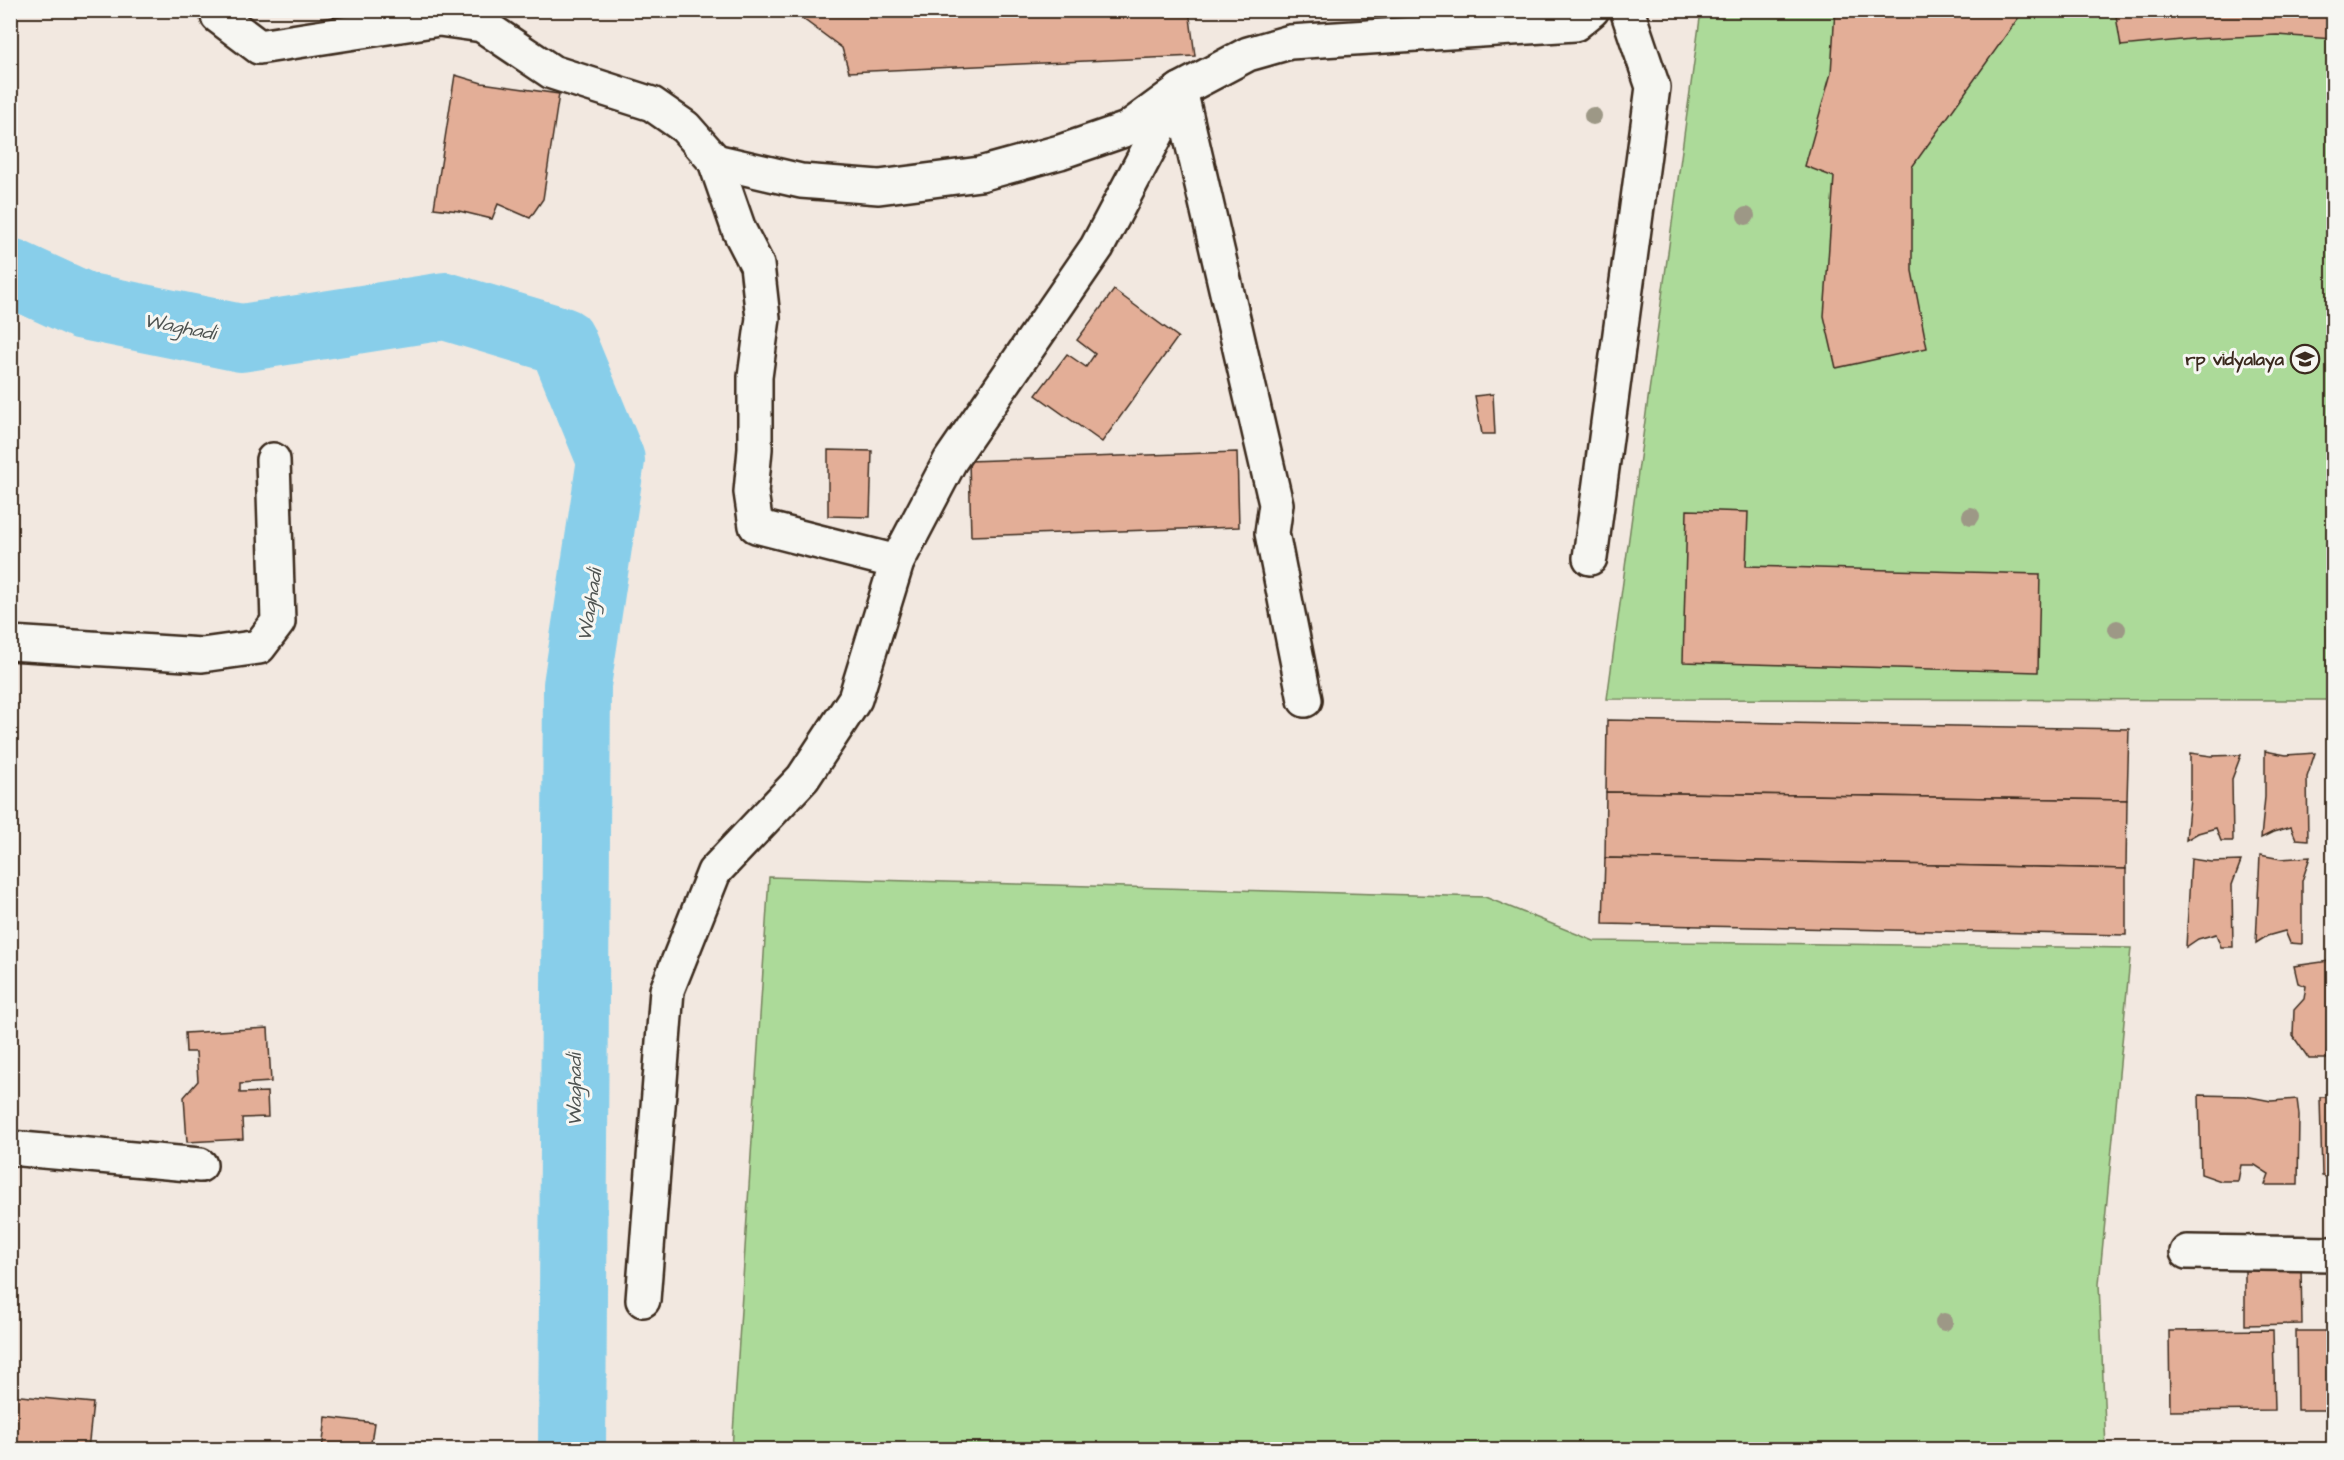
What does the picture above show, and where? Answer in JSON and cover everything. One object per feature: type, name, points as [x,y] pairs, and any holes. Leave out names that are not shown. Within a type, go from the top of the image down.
[{"type":"street","points":[[217,10],[218,16],[260,47],[439,19],[482,25],[552,72],[652,105],[685,127],[715,161],[739,230],[757,265],[763,318],[755,378],[751,492],[756,526],[897,562]]},
{"type":"street","points":[[715,161],[801,181],[879,187],[980,174],[1060,152],[1127,129],[1180,90],[1248,54],[1290,42],[1575,24],[1592,10]]},
{"type":"street","points":[[1590,558],[1653,87],[1627,10]]},
{"type":"street","points":[[643,1300],[667,990],[714,872],[803,778],[855,699],[897,562],[950,461],[1097,247],[1180,90]]},
{"type":"street","points":[[1180,90],[1276,504],[1272,533],[1305,700]]},
{"type":"street","points":[[10,643],[202,655],[259,647],[278,622],[273,460]]},
{"type":"street","points":[[10,1148],[200,1165]]},
{"type":"street","points":[[2187,1252],[2334,1254]]},
{"type":"green space","points":[[1701,11],[2333,11],[2333,700],[1607,699]]},
{"type":"green space","points":[[769,877],[1485,897],[1594,941],[2131,948],[2099,1284],[2106,1449],[732,1449]]},
{"type":"building","points":[[791,10],[1189,10],[1195,56],[849,72],[842,48]]},
{"type":"building","points":[[1835,10],[2024,10],[1912,167],[1912,271],[1927,348],[1836,368],[1824,316],[1834,177],[1805,166],[1831,73]]},
{"type":"building","points":[[2115,10],[2334,10],[2334,39],[2277,35],[2191,39],[2121,46]]},
{"type":"building","points":[[455,75],[482,83],[559,94],[543,199],[530,218],[498,204],[492,219],[434,208]]},
{"type":"building","points":[[1114,290],[1178,337],[1102,442],[1036,395],[1067,354],[1086,367],[1095,354],[1077,340]]},
{"type":"building","points":[[1493,394],[1495,434],[1482,434],[1475,396]]},
{"type":"building","points":[[828,450],[872,451],[870,517],[828,516]]},
{"type":"building","points":[[1237,452],[1239,527],[971,536],[969,461]]},
{"type":"building","points":[[1687,510],[1748,512],[1746,566],[2040,574],[2038,672],[1683,662]]},
{"type":"building","points":[[1607,720],[2129,729],[2127,800],[1606,792]]},
{"type":"building","points":[[2265,751],[2286,755],[2315,753],[2307,777],[2308,840],[2296,839],[2291,827],[2261,838],[2265,797]]},
{"type":"building","points":[[2190,753],[2211,756],[2241,755],[2232,779],[2233,841],[2221,841],[2216,828],[2198,833],[2186,840],[2190,798]]},
{"type":"building","points":[[1606,792],[2127,800],[2126,869],[1605,858]]},
{"type":"building","points":[[2260,855],[2281,859],[2310,857],[2302,881],[2302,944],[2290,943],[2285,931],[2267,936],[2256,943]]},
{"type":"building","points":[[1605,858],[2126,869],[2126,935],[1603,924]]},
{"type":"building","points":[[2191,859],[2211,862],[2241,861],[2232,885],[2233,947],[2221,947],[2216,934],[2198,939],[2186,947]]},
{"type":"building","points":[[2329,961],[2334,978],[2334,1053],[2327,1051],[2327,1059],[2309,1059],[2293,1036],[2294,1010],[2304,999],[2306,986],[2298,983],[2294,966]]},
{"type":"building","points":[[268,1028],[271,1082],[240,1084],[240,1093],[267,1092],[268,1117],[242,1118],[243,1139],[187,1142],[184,1097],[198,1081],[196,1052],[186,1052],[185,1033]]},
{"type":"building","points":[[2199,1095],[2245,1096],[2271,1101],[2297,1099],[2299,1115],[2298,1185],[2265,1185],[2269,1174],[2255,1165],[2241,1165],[2238,1181],[2221,1181],[2201,1174]]},
{"type":"building","points":[[2320,1097],[2334,1097],[2334,1179],[2322,1176]]},
{"type":"building","points":[[2301,1267],[2302,1324],[2245,1325],[2245,1268]]},
{"type":"building","points":[[2273,1330],[2275,1410],[2170,1411],[2169,1331]]},
{"type":"building","points":[[2296,1331],[2334,1331],[2334,1410],[2297,1410]]},
{"type":"building","points":[[10,1395],[93,1403],[88,1450],[10,1450]]},
{"type":"building","points":[[326,1417],[374,1423],[371,1443],[416,1450],[322,1450]]},
{"type":"waterway","name":"Waghadi","points":[[10,272],[84,306],[241,338],[445,306],[562,341],[611,460],[577,685],[572,1450]]},
{"type":"place","name":"rp vidyalaya","points":[[2305,359]]}]
